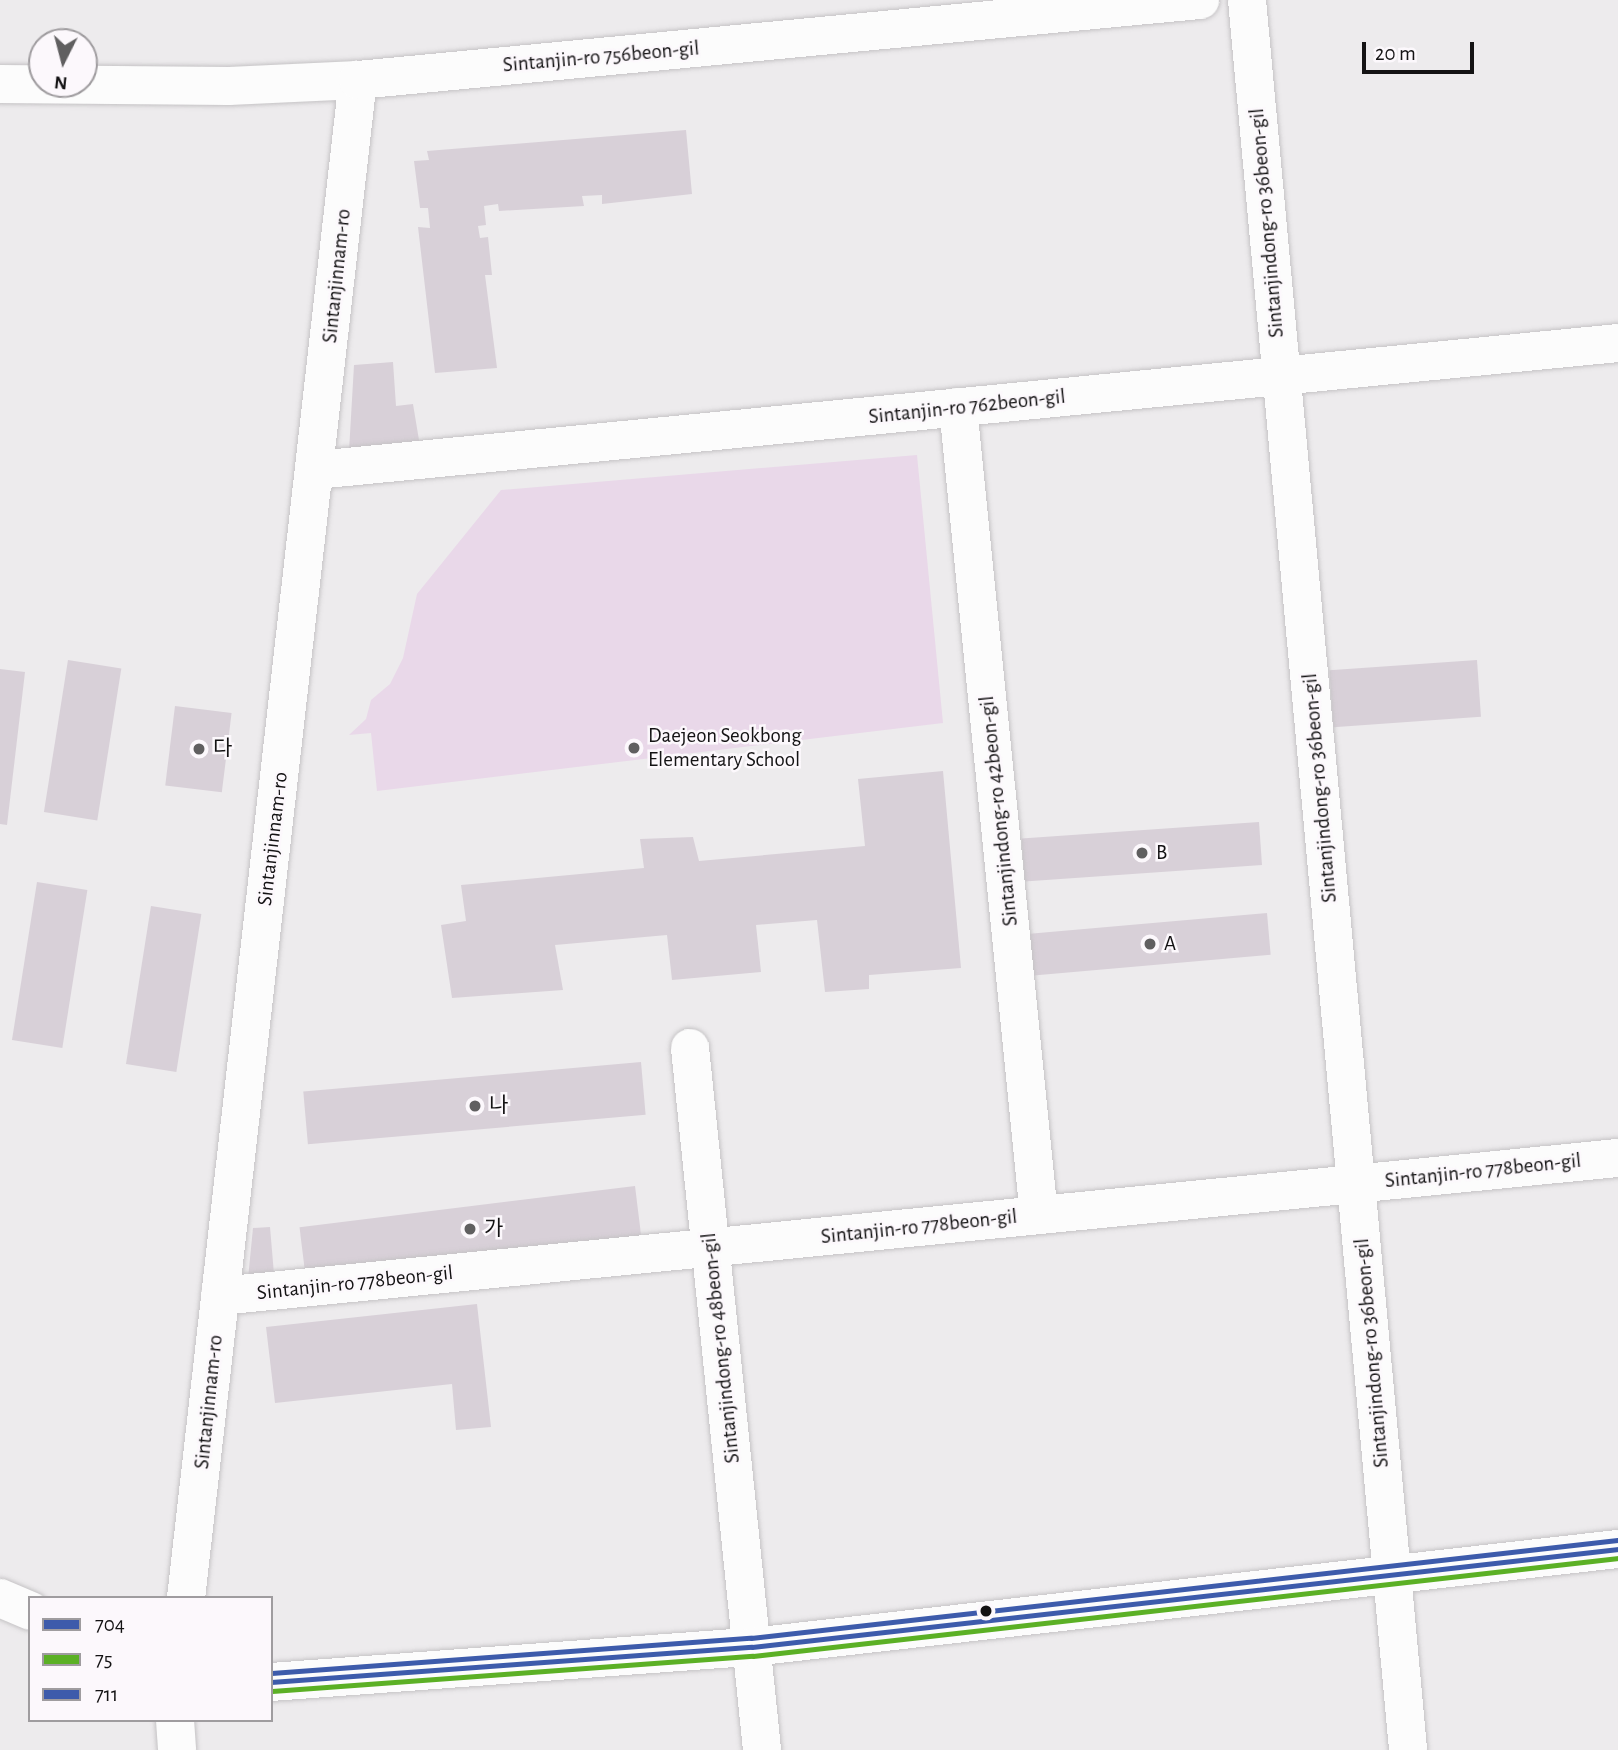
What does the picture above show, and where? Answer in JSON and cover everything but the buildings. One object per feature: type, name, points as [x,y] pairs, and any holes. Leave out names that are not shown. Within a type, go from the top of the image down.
[{"type":"street","name":"Sintanjin-ro 756beon-gil","points":[[0,84],[229,86],[358,80],[1200,0]]},
{"type":"street","name":"Sintanjindong-ro 36beon-gil","points":[[1247,0],[1408,1750]]},
{"type":"street","name":"Sintanjinnam-ro","points":[[187,1596],[358,80]]},
{"type":"street","name":"Sintanjin-ro 762beon-gil","points":[[316,470],[1618,343]]},
{"type":"street","name":"Sintanjindong-ro 42beon-gil","points":[[958,407],[1039,1215]]},
{"type":"street","name":"Sintanjindong-ro 48beon-gil","points":[[690,1048],[762,1750]]},
{"type":"street","name":"Sintanjin-ro 778beon-gil","points":[[220,1296],[1618,1158]]},
{"type":"street","points":[[273,1682],[751,1647],[1618,1549]]},
{"type":"street","points":[[0,1598],[28,1610]]},
{"type":"street","points":[[175,1722],[177,1750]]},
{"type":"shaded area","points":[[917,455],[943,723],[377,791],[371,733],[349,735],[366,719],[371,700],[390,684],[403,658],[417,594],[501,490]]},
{"type":"transit line","name":"711","points":[[273,1673],[751,1638],[1617,1540]]},
{"type":"transit line","name":"704","points":[[273,1682],[752,1647],[1618,1549]]},
{"type":"transit line","name":"75","points":[[273,1691],[753,1656],[1618,1558]]},
{"type":"place","name":"Daejeon Seokbong Elementary School","points":[[634,748]]},
{"type":"place","name":"다","points":[[199,749]]},
{"type":"place","name":"B","points":[[1142,853]]},
{"type":"place","name":"A","points":[[1150,944]]},
{"type":"place","name":"나","points":[[475,1106]]},
{"type":"place","name":"가","points":[[470,1229]]}]
